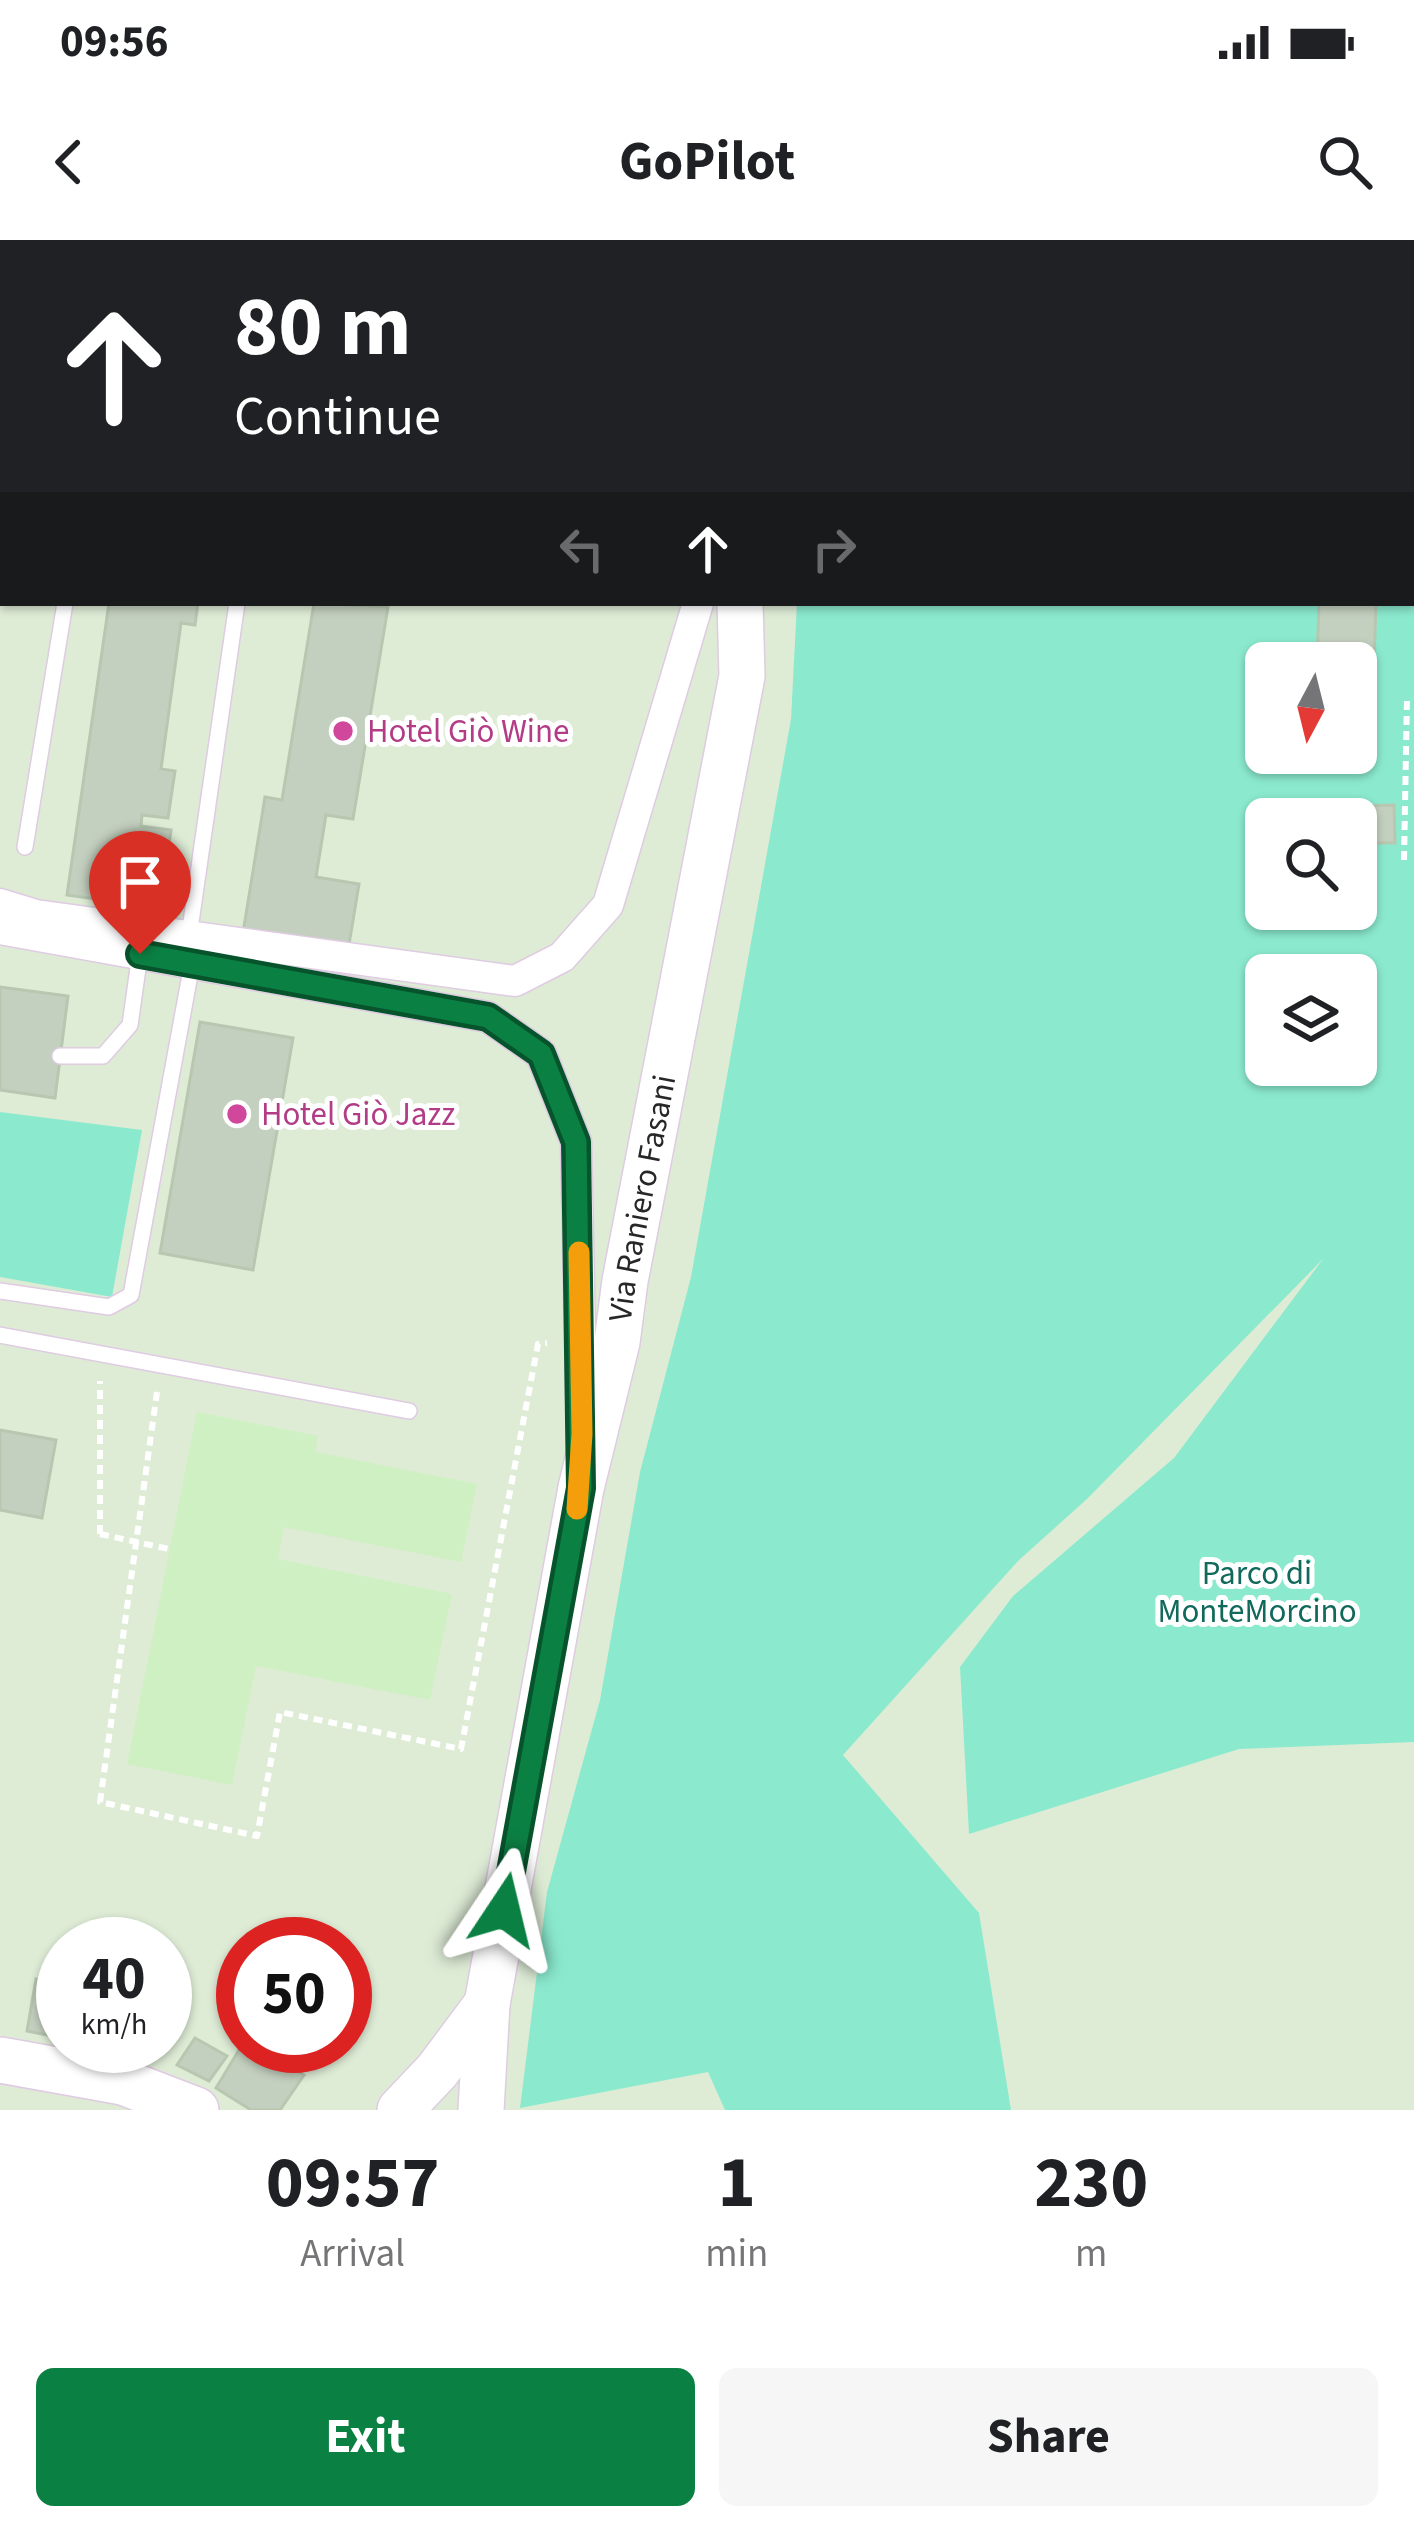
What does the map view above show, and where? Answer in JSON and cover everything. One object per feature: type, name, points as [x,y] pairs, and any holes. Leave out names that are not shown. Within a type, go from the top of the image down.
[{"type":"main road","name":"Via Raniero Fasani","points":[[482,2110],[487,2004],[581,1488],[617,1342],[742,676],[740,606]]},
{"type":"main road","name":"Via Raniero Fasani","points":[[400,2110],[437,2071],[487,2004]]},
{"type":"main road","points":[[0,2060],[123,2082],[196,2110]]},
{"type":"street","points":[[0,929],[140,954],[190,950],[514,981],[562,957],[608,905],[697,606]]},
{"type":"street","points":[[0,904],[488,1017],[541,1054],[576,1142],[581,1488]]},
{"type":"lane","points":[[26,847],[65,606]]},
{"type":"lane","points":[[0,1291],[109,1307],[131,1295],[190,950],[237,606]]},
{"type":"lane","points":[[60,1056],[104,1056],[130,1025],[140,954]]},
{"type":"lane","points":[[0,1335],[409,1411]]},
{"type":"path","points":[[1404,860],[1407,697]]},
{"type":"path","points":[[160,1364],[100,1802],[256,1836],[280,1712],[461,1749],[538,1343],[581,1340]]},
{"type":"path","points":[[100,1353],[100,1534],[170,1549]]},
{"type":"shaded area","points":[[197,1412],[318,1436],[315,1452],[477,1484],[461,1562],[284,1527],[278,1559],[452,1594],[430,1700],[256,1666],[232,1785],[127,1764]]},
{"type":"green space","name":"Parco di MonteMorcino","points":[[797,606],[1414,606],[1414,1742],[1239,1749],[969,1834],[960,1667],[1013,1596],[1174,1458],[1323,1259],[1087,1499],[1018,1561],[843,1755],[979,1913],[1011,2110],[725,2110],[708,2072],[520,2108],[547,1892],[600,1700],[640,1472],[691,1277],[791,719]]},
{"type":"green space","points":[[0,1112],[142,1130],[112,1297],[0,1277]]},
{"type":"building","points":[[109,606],[198,606],[195,625],[181,623],[161,769],[175,771],[168,818],[142,815],[141,826],[171,830],[160,908],[67,895]]},
{"type":"building","points":[[314,606],[388,607],[353,819],[326,815],[316,877],[359,884],[347,957],[242,939],[265,797],[282,800]]},
{"type":"building","points":[[1319,606],[1376,606],[1375,642],[1318,642]]},
{"type":"building","points":[[1377,805],[1394,805],[1395,843],[1377,843]]},
{"type":"building","points":[[0,987],[68,996],[55,1098],[0,1090]]},
{"type":"building","points":[[200,1022],[293,1038],[253,1270],[160,1253]]},
{"type":"building","points":[[0,1430],[56,1440],[42,1518],[0,1510]]},
{"type":"building","points":[[36,1979],[36,2033],[27,2031]]},
{"type":"building","points":[[195,2038],[216,2050],[216,2071],[209,2081],[192,2072]]},
{"type":"building","points":[[225,2073],[304,2075],[280,2110],[251,2110],[216,2088]]},
{"type":"slow traffic","points":[[577,1509],[582,1434],[579,1252]]},
{"type":"place","name":"Hotel Giò Wine","points":[[343,731]]},
{"type":"place","name":"Hotel Giò Jazz","points":[[237,1114]]},
{"type":"route","points":[[140,954],[488,1017],[541,1054],[576,1142],[581,1488],[504,1910]]}]
